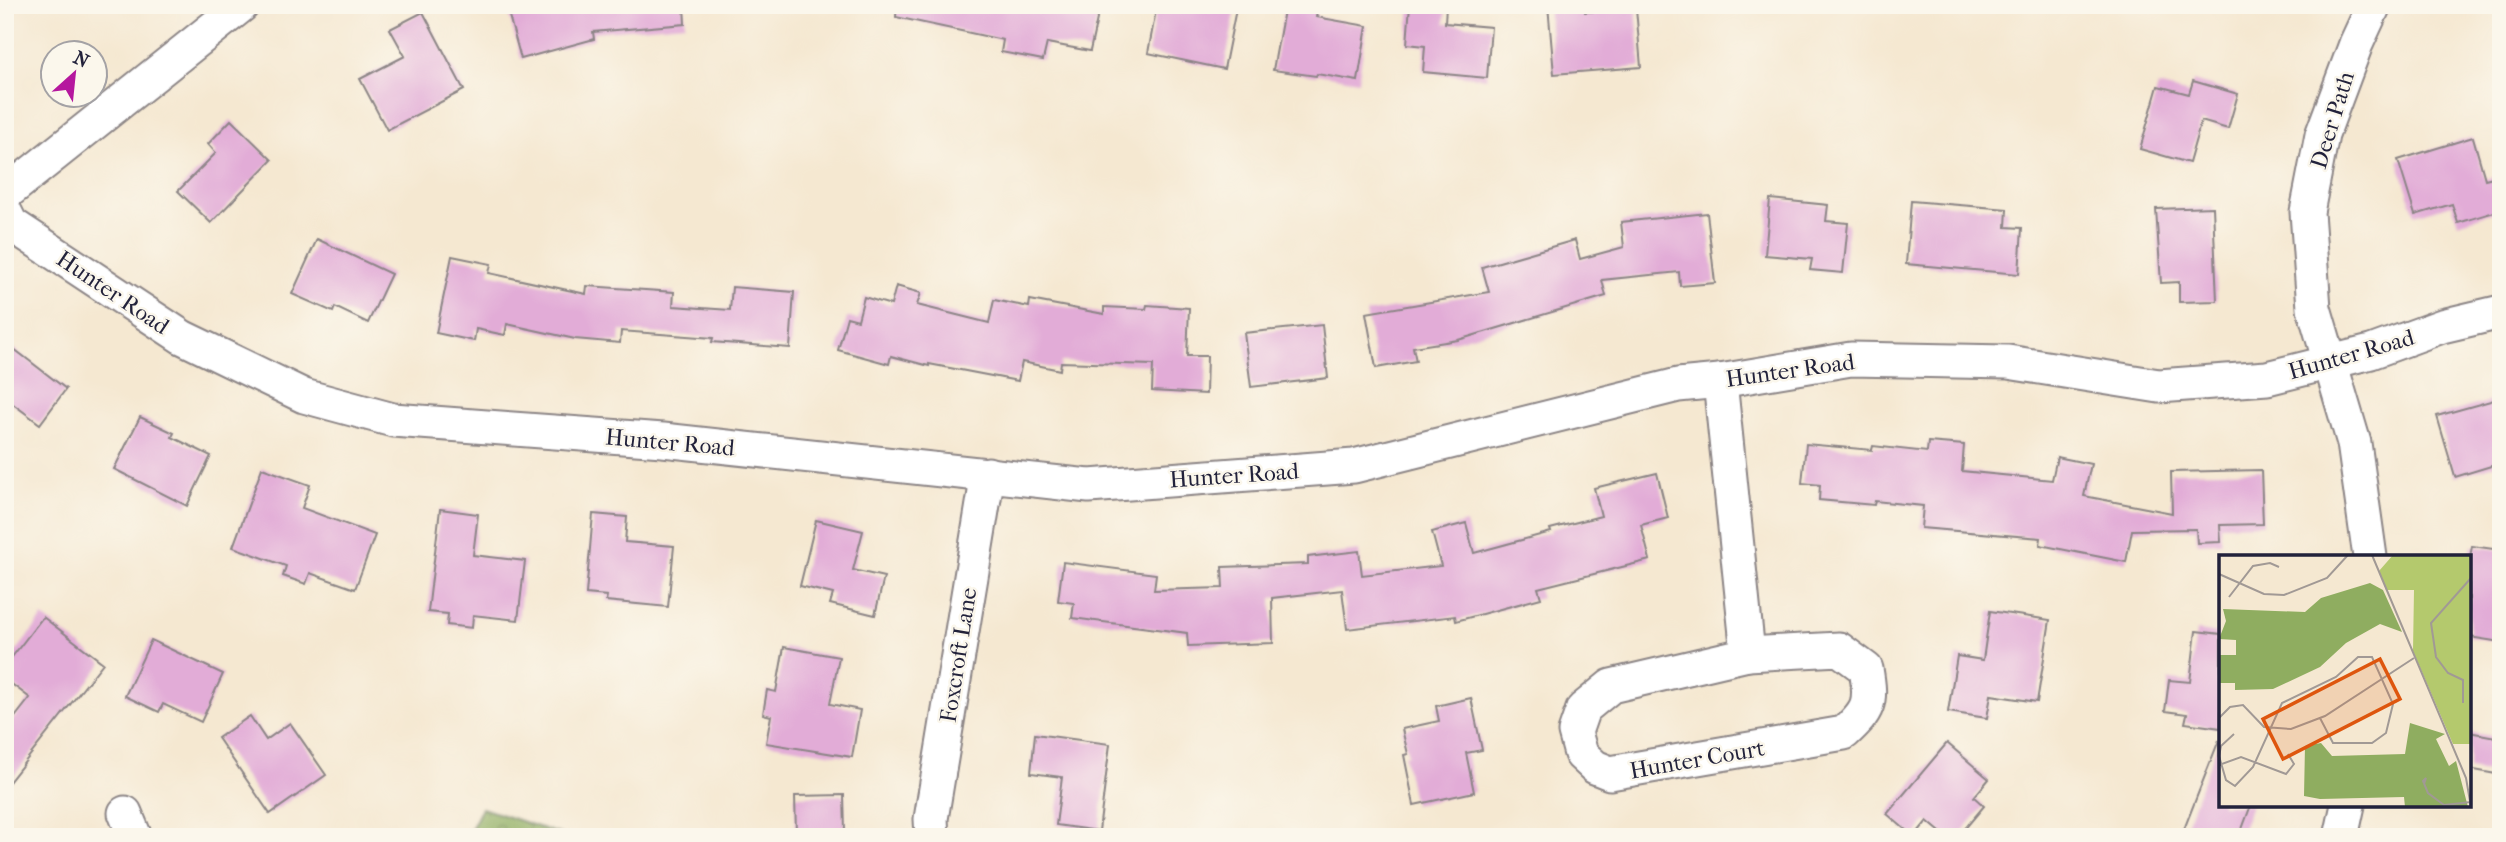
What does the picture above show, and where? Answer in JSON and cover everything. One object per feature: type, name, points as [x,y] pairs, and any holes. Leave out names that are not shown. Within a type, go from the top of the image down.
[{"type":"street","points":[[5,194],[242,5]]},
{"type":"street","name":"Deer Path","points":[[2329,363],[2314,308],[2307,212],[2322,135],[2356,44],[2374,5]]},
{"type":"street","name":"Hunter Road","points":[[5,212],[11,224],[182,337],[304,396],[393,419],[663,440],[1088,486],[1354,466],[1678,385],[1720,381],[1851,359],[2008,362],[2159,386],[2267,378],[2371,352],[2442,326],[2501,312]]},
{"type":"street","points":[[2329,363],[2354,443],[2370,555]]},
{"type":"street","points":[[1720,381],[1748,654]]},
{"type":"street","name":"Foxcroft Lane","points":[[932,837],[931,819],[988,474]]},
{"type":"street","name":"Hunter Court","points":[[1839,649],[1866,669],[1869,698],[1863,715],[1844,733],[1610,774],[1595,767],[1581,754],[1575,732],[1583,709],[1611,686],[1748,654],[1839,649]]},
{"type":"street","points":[[2341,837],[2348,807]]},
{"type":"green space","points":[[482,808],[568,837],[467,837]]},
{"type":"building","points":[[506,5],[684,5],[685,24],[593,32],[594,39],[521,59]]},
{"type":"building","points":[[897,5],[1100,5],[1090,51],[1047,43],[1043,60],[1001,52],[1003,40],[896,17]]},
{"type":"building","points":[[1157,5],[1217,5],[1236,9],[1224,69],[1148,53]]},
{"type":"building","points":[[1285,5],[1318,5],[1316,17],[1367,26],[1358,81],[1273,70]]},
{"type":"building","points":[[1410,5],[1446,5],[1445,23],[1491,27],[1487,78],[1423,72],[1425,46],[1407,44]]},
{"type":"building","points":[[1548,5],[1585,5],[1585,12],[1636,8],[1641,67],[1554,74]]},
{"type":"building","points":[[423,12],[464,90],[387,130],[360,79],[405,56],[390,29]]},
{"type":"building","points":[[2193,81],[2238,94],[2228,129],[2201,121],[2189,163],[2140,149],[2158,86],[2189,94]]},
{"type":"building","points":[[231,120],[272,160],[211,223],[178,191],[216,153],[208,144]]},
{"type":"building","points":[[2473,137],[2485,179],[2501,175],[2501,210],[2458,223],[2452,204],[2415,215],[2398,160]]},
{"type":"building","points":[[1770,199],[1828,205],[1826,221],[1848,223],[1843,273],[1810,270],[1812,259],[1765,255]]},
{"type":"building","points":[[1911,201],[2007,209],[2006,227],[2022,228],[2019,274],[1906,264]]},
{"type":"building","points":[[2213,207],[2217,301],[2179,302],[2179,282],[2161,283],[2156,209]]},
{"type":"building","points":[[1707,213],[1715,283],[1680,286],[1679,272],[1602,280],[1606,296],[1458,340],[1413,347],[1416,361],[1376,368],[1366,313],[1489,292],[1482,267],[1575,240],[1580,259],[1624,247],[1621,222]]},
{"type":"building","points":[[317,239],[391,274],[368,323],[335,307],[333,312],[292,294]]},
{"type":"building","points":[[452,256],[491,264],[489,273],[586,294],[587,286],[674,292],[673,306],[730,310],[732,287],[794,292],[790,348],[712,342],[713,338],[621,331],[620,343],[575,339],[507,324],[505,335],[476,329],[474,341],[436,333]]},
{"type":"building","points":[[896,286],[921,293],[917,305],[989,323],[994,300],[1029,307],[1030,300],[1104,314],[1104,307],[1146,309],[1147,305],[1189,308],[1187,356],[1207,356],[1206,394],[1152,391],[1153,365],[1061,362],[1060,370],[1022,362],[1018,381],[929,366],[891,356],[889,364],[838,350],[847,317],[858,320],[864,297],[891,305]]},
{"type":"building","points":[[1322,325],[1328,378],[1251,387],[1244,333]]},
{"type":"building","points":[[5,342],[66,389],[40,424],[5,398]]},
{"type":"building","points":[[2501,398],[2501,463],[2455,477],[2437,416]]},
{"type":"building","points":[[140,417],[174,433],[172,437],[211,456],[187,506],[114,469]]},
{"type":"building","points":[[1928,442],[1964,445],[1962,471],[2052,480],[2057,457],[2091,464],[2084,496],[2172,513],[2171,472],[2261,470],[2263,524],[2220,525],[2221,542],[2197,543],[2196,529],[2132,530],[2126,562],[2040,545],[2041,538],[1921,528],[1923,506],[1875,501],[1874,505],[1819,500],[1820,485],[1802,483],[1806,444],[1872,450],[1873,446],[1927,452]]},
{"type":"building","points":[[262,468],[310,485],[302,508],[375,535],[355,589],[310,573],[306,584],[283,576],[286,566],[233,547]]},
{"type":"building","points":[[1657,473],[1668,518],[1641,525],[1650,560],[1538,588],[1541,598],[1456,621],[1455,616],[1347,629],[1342,590],[1272,598],[1273,643],[1188,646],[1187,633],[1072,618],[1074,603],[1058,601],[1063,562],[1156,574],[1154,590],[1223,588],[1222,567],[1308,564],[1308,557],[1359,551],[1362,575],[1441,566],[1432,532],[1466,523],[1474,553],[1601,516],[1594,488]]},
{"type":"building","points":[[440,509],[478,514],[473,555],[525,561],[518,620],[473,615],[472,628],[447,625],[448,614],[428,612]]},
{"type":"building","points":[[593,514],[627,517],[625,542],[674,546],[668,607],[606,601],[607,596],[586,594]]},
{"type":"building","points":[[816,520],[863,531],[853,570],[884,577],[875,615],[830,604],[833,594],[800,586]]},
{"type":"building","points":[[2472,546],[2501,550],[2501,642],[2471,637]]},
{"type":"building","points":[[1990,611],[2050,620],[2037,702],[1991,695],[1987,718],[1948,712],[1957,656],[1983,660]]},
{"type":"building","points":[[43,617],[103,663],[5,787],[5,730],[30,698],[5,679],[5,666]]},
{"type":"building","points":[[2196,631],[2219,634],[2219,728],[2185,723],[2187,714],[2165,711],[2169,680],[2190,682]]},
{"type":"building","points":[[151,640],[223,674],[201,722],[163,704],[159,712],[125,696]]},
{"type":"building","points":[[784,647],[839,657],[830,704],[860,710],[852,757],[766,743],[771,716],[763,714],[767,690],[776,692]]},
{"type":"building","points":[[1471,698],[1482,750],[1466,753],[1474,792],[1414,805],[1402,729],[1439,721],[1436,706]]},
{"type":"building","points":[[250,716],[266,740],[290,723],[326,775],[270,814],[218,738]]},
{"type":"building","points":[[2471,732],[2501,738],[2501,775],[2471,769]]},
{"type":"building","points":[[1035,734],[1110,744],[1099,831],[1056,825],[1062,777],[1031,773]]},
{"type":"building","points":[[2219,740],[2219,807],[2250,807],[2239,837],[2181,837]]},
{"type":"building","points":[[1947,743],[1989,779],[1974,797],[1984,806],[1958,837],[1946,837],[1927,821],[1914,837],[1887,814]]},
{"type":"building","points":[[844,795],[845,832],[796,833],[795,796]]}]
